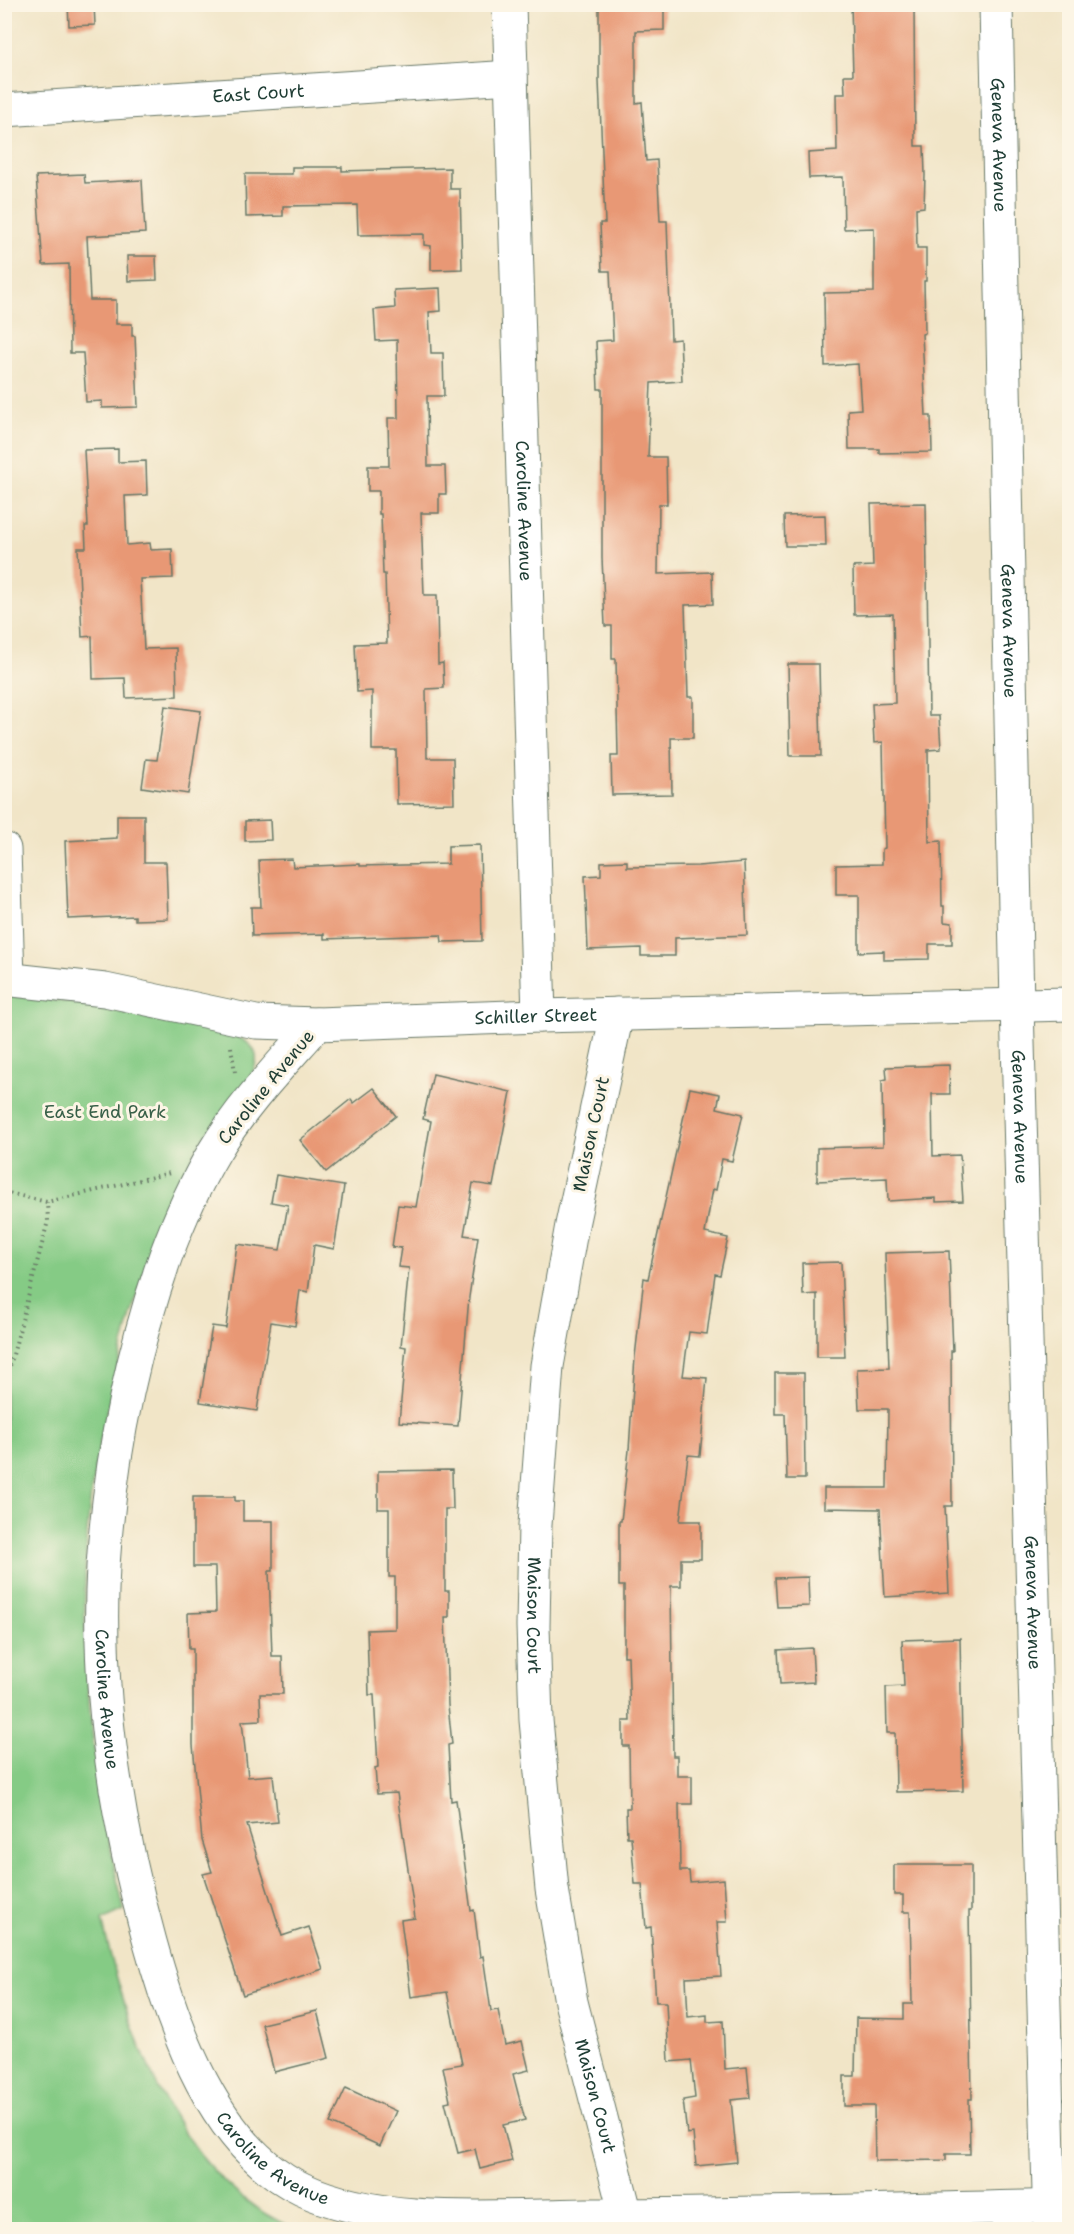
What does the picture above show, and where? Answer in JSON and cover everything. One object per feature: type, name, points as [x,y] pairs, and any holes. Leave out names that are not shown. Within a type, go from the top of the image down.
[{"type":"street","name":"Caroline Avenue","points":[[509,4],[539,1016]]},
{"type":"street","name":"Geneva Avenue","points":[[996,4],[1017,1005],[1056,2214]]},
{"type":"street","name":"East Court","points":[[4,110],[511,77]]},
{"type":"street","points":[[4,849],[6,979]]},
{"type":"street","name":"Schiller Street","points":[[6,979],[105,990],[256,1022],[316,1024],[539,1016],[1070,1004]]},
{"type":"street","name":"Maison Court","points":[[617,1014],[572,1225],[547,1366],[535,1525],[533,1626],[536,1720],[552,1889],[571,2002],[626,2215]]},
{"type":"street","name":"Caroline Avenue","points":[[316,1024],[248,1104],[215,1151],[187,1205],[167,1251],[131,1378],[108,1511],[103,1569],[104,1692],[120,1815],[139,1902],[161,1980],[183,2044],[205,2091],[232,2130],[266,2166],[301,2188],[349,2205],[409,2215],[1056,2214]]},
{"type":"path","points":[[4,1192],[47,1202],[175,1171]]},
{"type":"path","points":[[4,1389],[48,1221],[47,1202]]},
{"type":"green space","name":"East End Park","points":[[5,994],[75,1003],[231,1033],[250,1045],[256,1054],[252,1075],[203,1138],[178,1186],[151,1253],[129,1322],[104,1425],[91,1494],[86,1562],[86,1662],[96,1762],[124,1910],[102,1920],[127,2010],[164,2100],[190,2141],[220,2177],[255,2207],[296,2229],[5,2230]]},
{"type":"building","points":[[68,4],[94,4],[95,25],[69,26]]},
{"type":"building","points":[[599,4],[664,4],[664,30],[636,31],[636,103],[642,102],[646,161],[657,160],[660,221],[667,221],[671,340],[680,339],[682,381],[651,383],[648,457],[666,457],[667,504],[659,504],[658,574],[712,572],[713,604],[685,605],[688,697],[693,697],[693,738],[671,738],[672,794],[612,795],[611,756],[618,756],[616,659],[612,659],[612,626],[605,626],[602,558],[602,389],[598,389],[596,341],[613,340],[610,271],[602,271],[600,223],[605,223],[599,81]]},
{"type":"building","points":[[851,4],[914,4],[915,146],[924,146],[925,175],[924,207],[916,208],[917,248],[926,248],[925,333],[922,334],[926,416],[931,416],[932,452],[879,453],[879,449],[849,449],[848,410],[861,409],[858,364],[825,366],[824,293],[874,292],[874,228],[844,229],[843,177],[809,178],[808,153],[837,151],[836,94],[845,94],[844,75],[853,75]]},
{"type":"building","points":[[292,167],[342,167],[342,171],[450,168],[450,189],[460,189],[462,269],[431,270],[431,246],[424,245],[424,234],[358,235],[357,205],[283,206],[283,216],[246,217],[245,174],[292,174]]},
{"type":"building","points":[[84,174],[85,183],[142,180],[145,233],[87,236],[90,300],[116,300],[116,324],[132,324],[132,336],[135,336],[138,407],[102,408],[102,401],[86,402],[83,353],[70,353],[69,264],[43,265],[36,176]]},
{"type":"building","points":[[127,256],[156,256],[157,280],[128,281]]},
{"type":"building","points":[[440,288],[441,311],[429,312],[431,353],[443,353],[444,396],[427,396],[428,466],[445,466],[446,494],[439,494],[439,513],[421,513],[424,595],[437,595],[438,664],[443,663],[444,688],[426,689],[427,758],[453,758],[454,803],[397,804],[396,750],[372,750],[372,691],[357,692],[355,644],[387,643],[379,491],[368,491],[368,466],[389,466],[388,418],[398,418],[397,340],[376,341],[374,310],[395,308],[394,290]]},
{"type":"building","points":[[118,449],[118,462],[146,461],[147,495],[125,496],[127,545],[150,543],[151,550],[172,549],[173,578],[140,579],[144,649],[176,648],[177,696],[126,698],[125,678],[93,679],[92,636],[82,637],[78,548],[86,548],[85,526],[88,526],[84,450]]},
{"type":"building","points":[[926,503],[929,716],[939,716],[941,749],[928,750],[929,842],[941,841],[942,906],[944,906],[944,922],[952,923],[952,944],[929,944],[929,959],[884,960],[884,951],[859,952],[859,895],[836,895],[836,865],[882,864],[882,849],[885,848],[883,742],[874,743],[872,704],[895,703],[893,614],[854,615],[853,567],[873,566],[871,504]]},
{"type":"building","points":[[825,515],[826,546],[785,546],[784,516]]},
{"type":"building","points":[[788,664],[819,664],[821,756],[790,756]]},
{"type":"building","points":[[165,706],[201,711],[188,794],[142,787],[146,759],[157,760]]},
{"type":"building","points":[[117,815],[144,815],[144,862],[166,862],[168,919],[135,920],[135,916],[68,919],[65,841],[117,838]]},
{"type":"building","points":[[270,820],[271,840],[245,841],[245,821]]},
{"type":"building","points":[[480,845],[482,941],[442,942],[441,935],[324,939],[324,934],[252,936],[251,907],[261,907],[259,860],[292,859],[293,867],[448,864],[448,846]]},
{"type":"building","points":[[627,861],[627,867],[698,866],[744,862],[747,935],[675,938],[675,956],[641,956],[641,948],[588,950],[585,876],[601,875],[601,862]]},
{"type":"building","points":[[949,1065],[950,1094],[932,1094],[933,1156],[960,1155],[963,1201],[936,1202],[936,1198],[888,1201],[887,1178],[817,1181],[817,1148],[883,1146],[882,1080],[887,1079],[886,1067]]},
{"type":"building","points":[[433,1074],[511,1092],[493,1186],[473,1183],[464,1235],[478,1237],[469,1297],[458,1426],[399,1422],[406,1347],[401,1346],[409,1268],[398,1267],[401,1248],[392,1247],[398,1205],[416,1207],[431,1121],[423,1119]]},
{"type":"building","points":[[374,1088],[396,1116],[326,1172],[300,1140],[351,1099],[354,1103]]},
{"type":"building","points":[[690,1088],[720,1094],[717,1108],[743,1114],[732,1161],[722,1159],[716,1190],[713,1189],[705,1233],[728,1238],[720,1275],[715,1274],[707,1334],[689,1332],[683,1376],[707,1378],[700,1456],[688,1455],[680,1521],[701,1521],[701,1559],[681,1559],[681,1586],[671,1586],[673,1756],[677,1756],[677,1776],[692,1776],[692,1804],[679,1804],[680,1871],[689,1871],[690,1882],[724,1879],[727,1922],[717,1922],[721,1976],[686,1978],[688,2017],[707,2015],[707,2022],[723,2021],[725,2069],[747,2067],[750,2098],[731,2100],[737,2162],[696,2166],[693,2133],[687,2134],[683,2100],[695,2098],[691,2060],[669,2062],[666,2002],[656,2002],[651,1927],[646,1928],[642,1884],[635,1884],[631,1837],[627,1837],[626,1808],[630,1808],[629,1746],[623,1746],[623,1721],[630,1721],[628,1656],[624,1656],[624,1586],[619,1586],[619,1521],[621,1521],[629,1450],[635,1357],[644,1278],[648,1279]]},
{"type":"building","points":[[276,1175],[344,1186],[334,1249],[314,1245],[308,1292],[300,1290],[295,1326],[271,1322],[257,1411],[200,1402],[212,1326],[226,1328],[237,1244],[280,1250],[288,1205],[271,1202]]},
{"type":"building","points":[[949,1251],[953,1351],[951,1351],[952,1506],[945,1506],[949,1593],[885,1597],[880,1509],[824,1508],[824,1488],[887,1488],[888,1409],[859,1409],[857,1369],[889,1368],[885,1253]]},
{"type":"building","points":[[841,1262],[845,1357],[817,1357],[817,1294],[803,1295],[802,1263]]},
{"type":"building","points":[[775,1373],[804,1373],[805,1479],[787,1479],[785,1414],[775,1414]]},
{"type":"building","points":[[452,1470],[453,1509],[445,1509],[445,1591],[449,1591],[449,1617],[445,1617],[448,1705],[452,1744],[448,1745],[451,1801],[456,1800],[471,1911],[474,1910],[480,1957],[483,1956],[491,2011],[498,2010],[505,2045],[522,2041],[529,2070],[513,2074],[525,2120],[503,2125],[512,2161],[480,2169],[475,2149],[458,2153],[445,2102],[450,2101],[443,2067],[462,2064],[447,1992],[411,1997],[401,1920],[415,1918],[397,1793],[377,1794],[375,1768],[378,1767],[374,1695],[369,1695],[367,1630],[395,1629],[395,1577],[389,1577],[389,1509],[378,1509],[378,1471]]},
{"type":"building","points":[[193,1497],[235,1497],[235,1501],[243,1501],[243,1521],[273,1521],[273,1571],[269,1571],[272,1656],[282,1656],[283,1694],[260,1694],[261,1720],[242,1721],[248,1777],[273,1775],[278,1822],[247,1825],[282,1936],[309,1927],[323,1969],[243,1995],[203,1874],[212,1872],[202,1840],[193,1745],[193,1649],[189,1649],[188,1613],[216,1612],[215,1567],[193,1567]]},
{"type":"building","points":[[808,1577],[809,1606],[777,1607],[775,1578]]},
{"type":"building","points":[[960,1638],[963,1791],[896,1792],[895,1733],[887,1733],[886,1687],[904,1686],[902,1640]]},
{"type":"building","points":[[812,1648],[814,1682],[780,1684],[778,1650]]},
{"type":"building","points":[[894,1865],[971,1865],[971,1911],[969,1911],[972,2099],[969,2099],[970,2154],[946,2154],[946,2160],[875,2161],[874,2106],[844,2106],[844,2076],[855,2076],[856,2018],[904,2019],[904,2004],[912,2004],[910,1912],[903,1912],[903,1895],[894,1895]]},
{"type":"building","points":[[317,2011],[329,2058],[274,2072],[262,2024]]},
{"type":"building","points":[[346,2088],[396,2111],[380,2146],[330,2123]]}]
